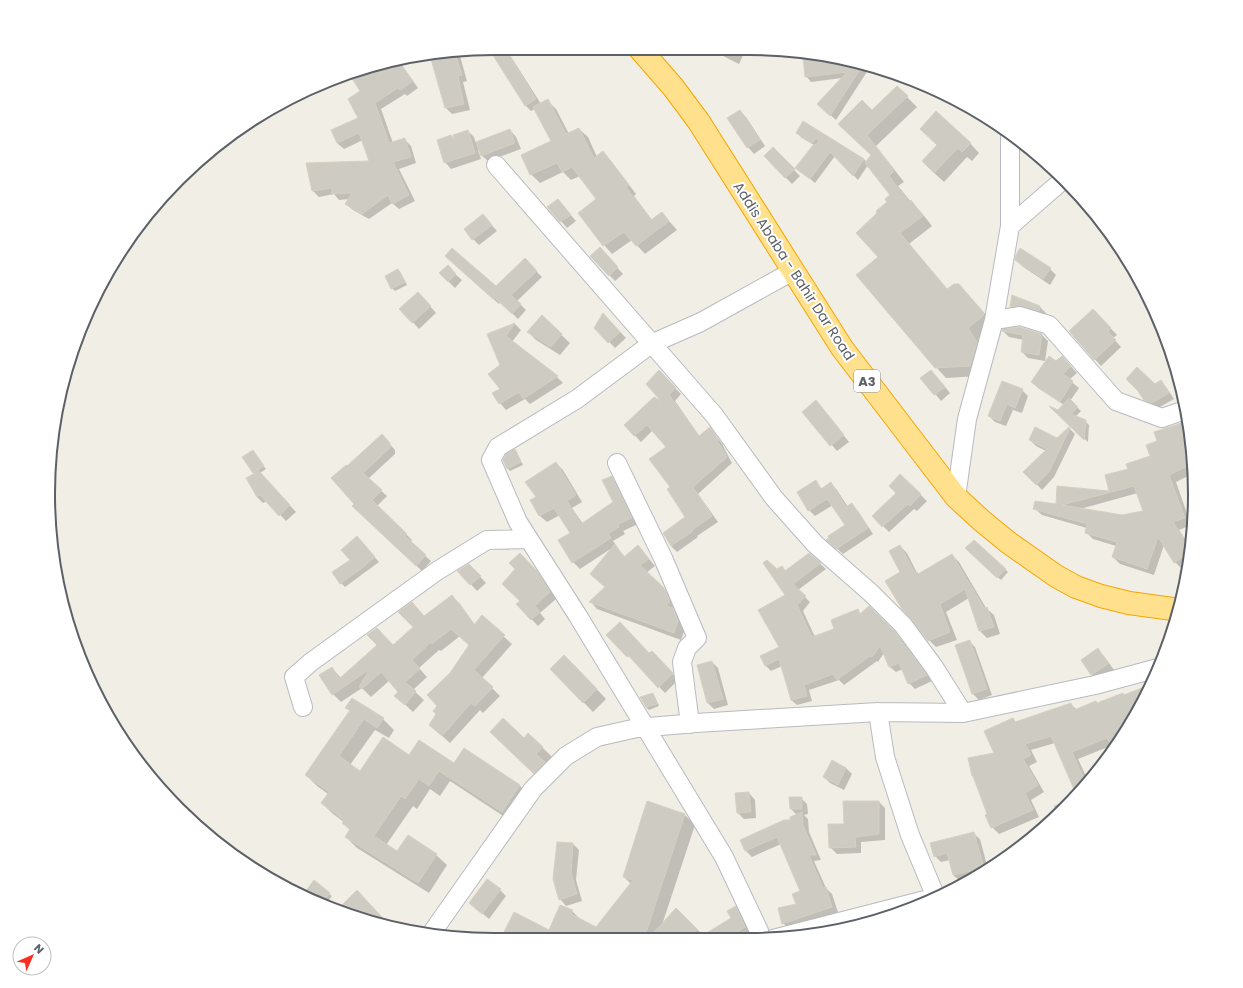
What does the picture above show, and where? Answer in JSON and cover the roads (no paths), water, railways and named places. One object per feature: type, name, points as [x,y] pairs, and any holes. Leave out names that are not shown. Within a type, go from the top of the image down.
[{"type":"highway","name":"Addis Ababa - Bahir Dar Road","points":[[646,55],[673,87],[699,122],[842,348],[956,497],[1015,548],[1056,576],[1076,587],[1129,603],[1173,609]]},
{"type":"street","points":[[956,497],[967,418],[994,320],[1010,226],[1010,142]]},
{"type":"street","points":[[496,165],[714,415],[774,498],[815,544],[871,593],[904,625],[934,667],[963,713]]},
{"type":"street","points":[[1010,226],[1059,184]]},
{"type":"street","points":[[759,933],[724,857],[578,616],[518,522],[491,460],[498,447],[577,399],[652,344],[701,322],[793,271]]},
{"type":"street","points":[[994,320],[1020,316],[1049,325],[1116,401],[1162,418],[1180,412]]},
{"type":"street","points":[[617,463],[663,558],[697,638],[687,648],[682,662],[690,724]]},
{"type":"street","points":[[303,706],[294,677],[311,662],[437,571],[486,540],[528,539]]},
{"type":"street","points":[[435,929],[533,789],[566,756],[598,737],[636,728],[690,724],[878,712],[963,713],[1150,674]]},
{"type":"street","points":[[878,712],[885,758],[910,835],[934,892]]},
{"type":"street","points":[[819,927],[899,907]]}]
